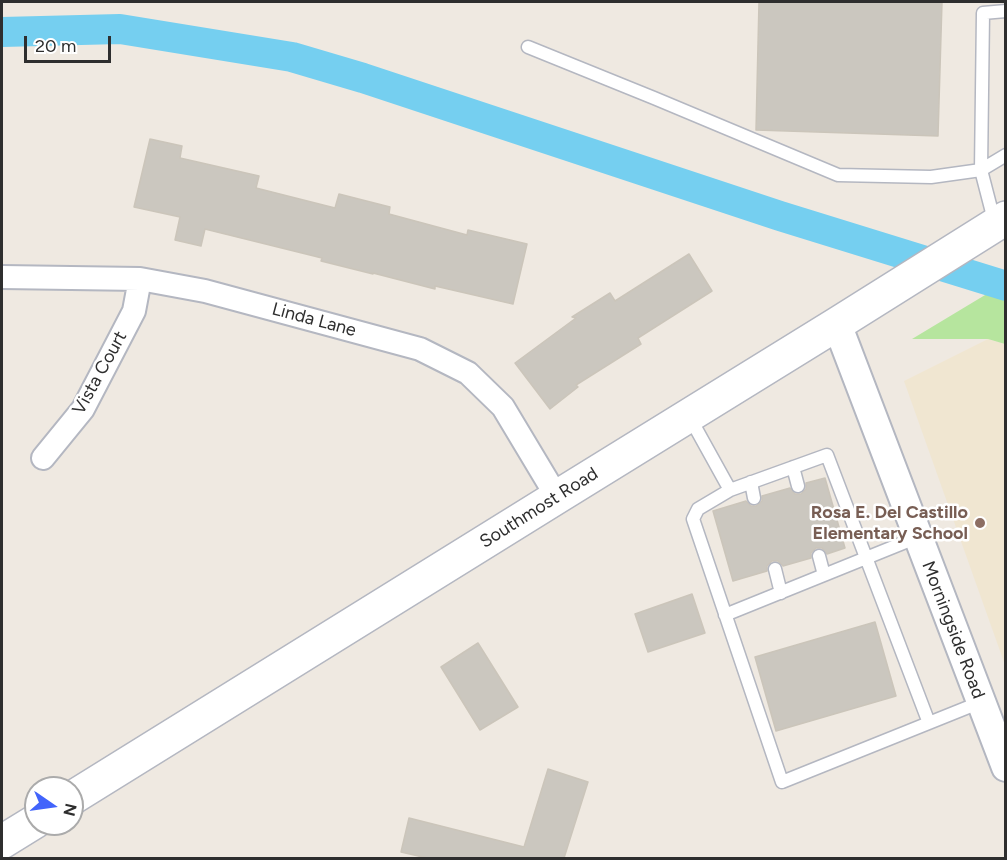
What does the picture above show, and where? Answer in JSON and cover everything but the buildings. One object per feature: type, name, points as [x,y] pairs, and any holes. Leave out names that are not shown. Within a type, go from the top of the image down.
[{"type":"main road","name":"Southmost Road","points":[[84,791],[1000,222]]},
{"type":"main road","points":[[2,842],[24,828]]},
{"type":"street","name":"Linda Lane","points":[[2,277],[140,279],[205,291],[420,349],[468,373],[503,407],[557,497]]},
{"type":"street","name":"Vista Court","points":[[43,458],[83,409],[134,311],[140,279]]},
{"type":"street","name":"Morningside Road","points":[[837,324],[1005,767]]},
{"type":"lane","points":[[1000,222],[981,170],[983,13],[1005,11]]},
{"type":"lane","points":[[528,47],[838,175],[932,177],[981,170],[1005,155]]},
{"type":"lane","points":[[689,416],[730,490]]},
{"type":"lane","points":[[929,723],[826,455],[730,490],[698,508],[693,519],[782,783],[981,702]]},
{"type":"lane","points":[[793,467],[798,486]]},
{"type":"lane","points":[[751,482],[754,498]]},
{"type":"lane","points":[[725,615],[918,537]]},
{"type":"lane","points":[[819,556],[824,575]]},
{"type":"lane","points":[[775,569],[781,593]]},
{"type":"shaded area","name":"Rosa E. Del Castillo Elementary School","points":[[988,339],[1005,344],[1005,665],[904,381]]},
{"type":"green space","points":[[1005,283],[1005,344],[988,339],[912,339]]},
{"type":"waterway","points":[[2,32],[120,29],[292,57],[363,78],[780,216],[1006,286]]},
{"type":"place","name":"Rosa E. Del Castillo Elementary School","points":[[980,523]]}]
